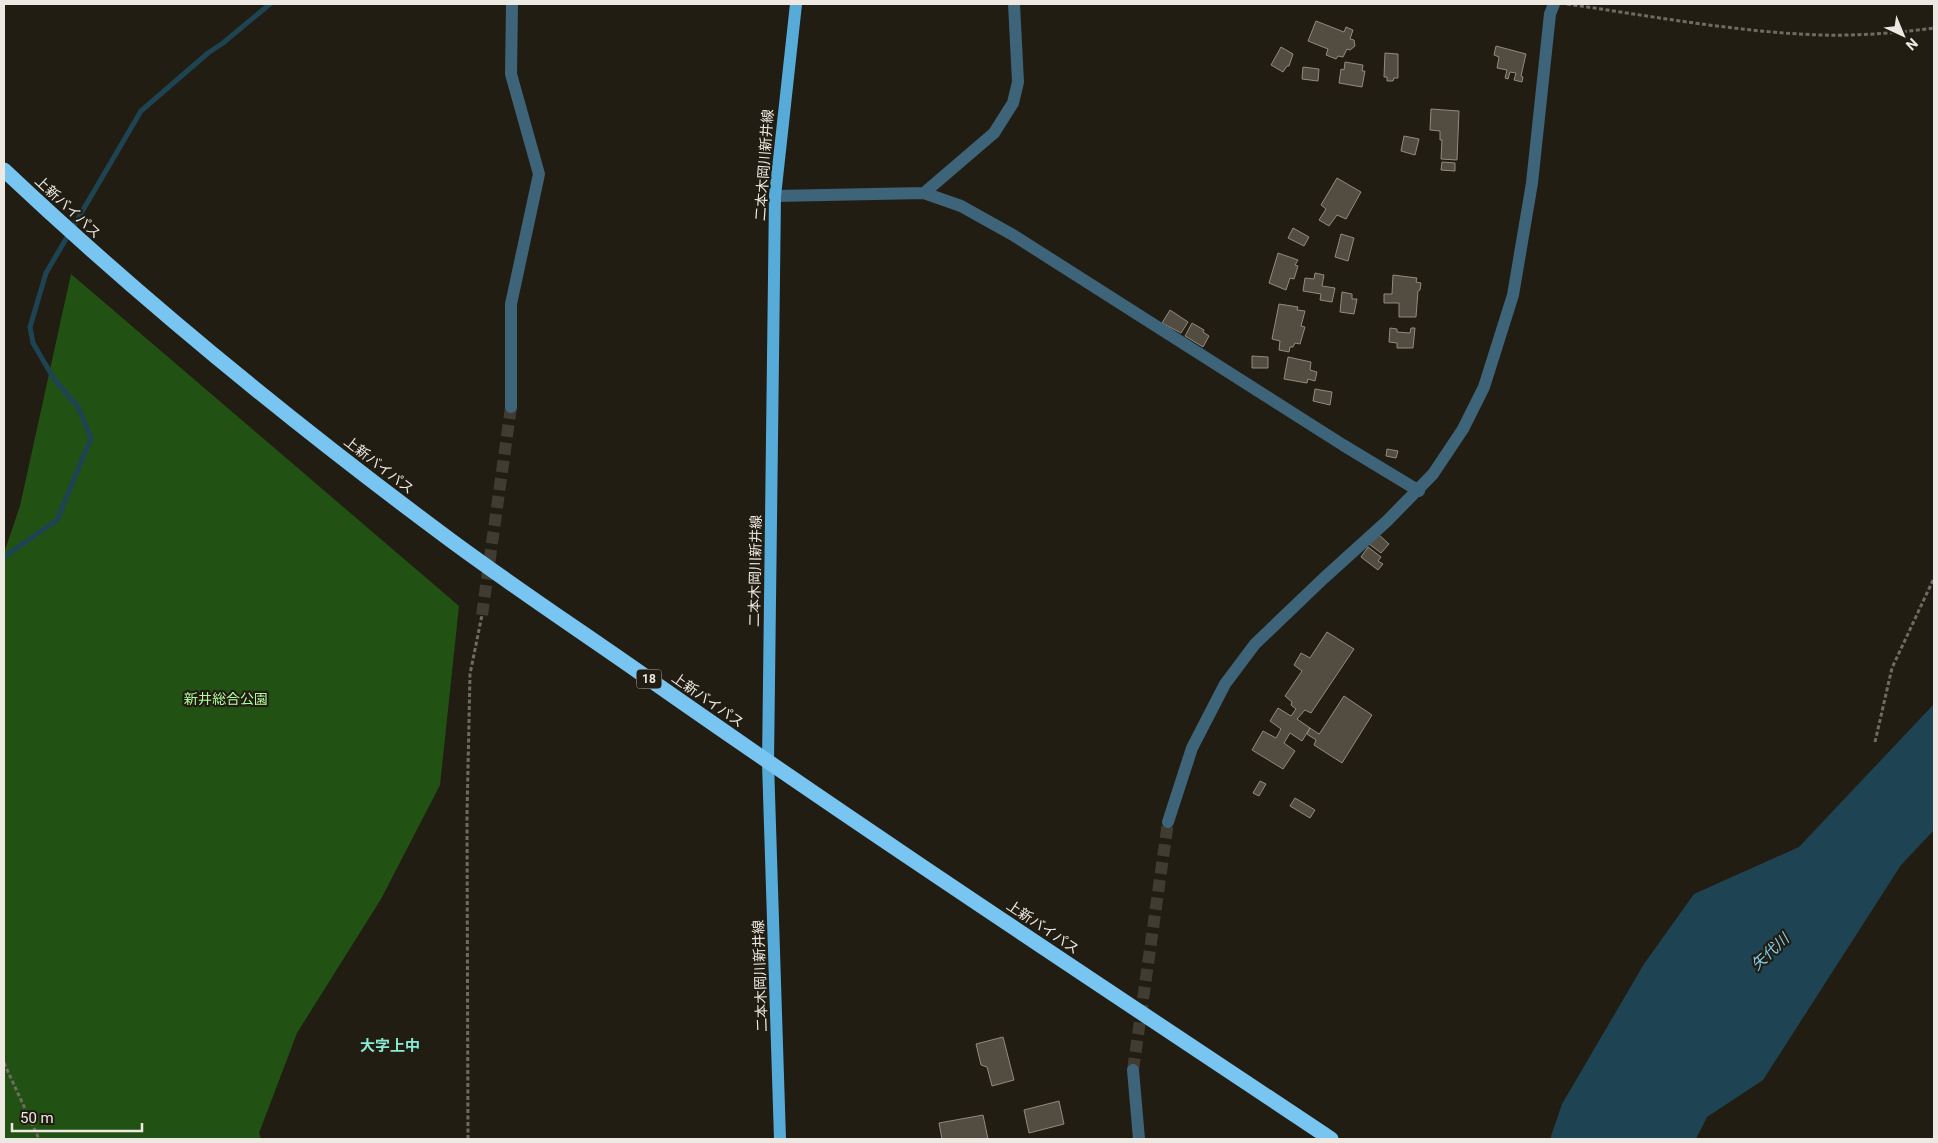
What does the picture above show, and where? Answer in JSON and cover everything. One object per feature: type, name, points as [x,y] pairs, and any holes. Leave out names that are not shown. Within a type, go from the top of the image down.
[{"type":"highway","name":"上新バイパス","points":[[4,170],[111,268],[194,339],[450,540],[768,763],[1331,1139]]},
{"type":"main road","name":"二本木岡川新井線","points":[[780,1139],[768,763],[775,196],[796,4]]},
{"type":"street","points":[[511,407],[510,304],[539,174],[511,74],[512,4]]},
{"type":"street","points":[[924,193],[994,133],[1013,103],[1018,82],[1014,4]]},
{"type":"street","points":[[1168,822],[1192,748],[1225,684],[1255,644],[1419,490],[1433,474],[1464,429],[1480,395],[1513,295],[1532,184],[1550,14],[1554,4]]},
{"type":"street","points":[[775,196],[924,193],[961,206],[1013,235],[1343,445],[1419,490]]},
{"type":"street","points":[[1133,1070],[1140,1139]]},
{"type":"path","points":[[1566,4],[1745,29],[1821,35],[1899,33],[1934,28]]},
{"type":"path","points":[[1875,742],[1892,668],[1934,578]]},
{"type":"path","points":[[468,1139],[467,814],[470,674],[482,615]]},
{"type":"path","points":[[4,1063],[39,1139]]},
{"type":"green space","name":"新井総合公園","points":[[71,274],[459,606],[440,785],[381,899],[297,1033],[259,1133],[261,1139],[4,1139],[4,553],[20,506]]},
{"type":"water","name":"矢代川","points":[[1934,704],[1934,830],[1901,865],[1763,1080],[1707,1117],[1696,1139],[1550,1139],[1562,1104],[1644,964],[1694,894],[1799,847]]},
{"type":"building","points":[[1316,21],[1344,32],[1346,27],[1353,30],[1350,39],[1354,40],[1355,46],[1350,50],[1347,49],[1343,57],[1338,56],[1336,59],[1326,55],[1328,49],[1308,41]]},
{"type":"building","points":[[1496,46],[1526,54],[1521,76],[1523,77],[1522,82],[1514,80],[1516,73],[1510,72],[1508,79],[1505,78],[1507,70],[1497,68],[1499,57],[1494,55]]},
{"type":"building","points":[[1281,47],[1293,54],[1289,66],[1283,72],[1271,65]]},
{"type":"building","points":[[1385,53],[1398,54],[1398,78],[1394,78],[1393,81],[1387,81],[1387,77],[1384,77]]},
{"type":"building","points":[[1345,62],[1363,65],[1362,71],[1365,71],[1362,87],[1339,83],[1341,69],[1344,70]]},
{"type":"building","points":[[1303,67],[1319,69],[1318,81],[1302,79]]},
{"type":"building","points":[[1431,109],[1459,111],[1457,160],[1441,159],[1442,140],[1440,140],[1440,131],[1430,130]]},
{"type":"building","points":[[1404,136],[1419,139],[1415,155],[1401,151]]},
{"type":"building","points":[[1442,162],[1455,163],[1455,171],[1441,170]]},
{"type":"building","points":[[1337,178],[1361,192],[1346,219],[1337,215],[1329,226],[1319,220],[1326,209],[1321,205]]},
{"type":"building","points":[[1293,228],[1309,237],[1304,246],[1288,238]]},
{"type":"building","points":[[1341,234],[1354,238],[1348,261],[1335,257]]},
{"type":"building","points":[[1278,253],[1298,260],[1295,265],[1298,266],[1294,279],[1290,278],[1286,290],[1269,283]]},
{"type":"building","points":[[1315,273],[1324,275],[1322,286],[1335,288],[1332,302],[1320,300],[1321,294],[1303,291],[1305,278],[1314,279]]},
{"type":"building","points":[[1393,275],[1417,278],[1416,282],[1421,283],[1420,290],[1418,291],[1416,317],[1399,317],[1399,303],[1384,303],[1384,294],[1392,294]]},
{"type":"building","points":[[1342,292],[1352,294],[1352,299],[1357,299],[1354,314],[1340,312]]},
{"type":"building","points":[[1279,304],[1298,307],[1297,310],[1305,311],[1301,326],[1305,327],[1300,344],[1295,343],[1293,347],[1290,347],[1289,352],[1279,350],[1280,341],[1272,339]]},
{"type":"building","points":[[1170,310],[1188,322],[1181,333],[1162,323]]},
{"type":"building","points":[[1192,323],[1204,330],[1203,332],[1209,336],[1203,347],[1185,336]]},
{"type":"building","points":[[1390,328],[1397,329],[1397,332],[1410,333],[1411,328],[1415,328],[1413,348],[1397,348],[1397,343],[1389,342]]},
{"type":"building","points":[[1252,356],[1268,357],[1268,368],[1252,368]]},
{"type":"building","points":[[1288,357],[1311,362],[1310,370],[1317,372],[1315,381],[1308,379],[1307,383],[1284,379]]},
{"type":"building","points":[[1315,389],[1332,392],[1330,405],[1313,401]]},
{"type":"building","points":[[1387,449],[1398,451],[1396,458],[1386,456]]},
{"type":"building","points":[[1377,533],[1389,544],[1381,553],[1369,544]]},
{"type":"building","points":[[1368,547],[1381,557],[1378,561],[1383,564],[1378,570],[1361,557]]},
{"type":"building","points":[[1327,632],[1354,649],[1311,713],[1305,710],[1297,719],[1310,728],[1302,741],[1290,733],[1284,743],[1295,751],[1283,769],[1252,750],[1263,731],[1276,738],[1281,729],[1270,721],[1278,708],[1291,716],[1296,709],[1285,696],[1302,671],[1294,665],[1301,653],[1310,658]]},
{"type":"building","points":[[1344,696],[1372,715],[1342,763],[1314,745],[1316,740],[1307,734],[1310,728],[1320,733]]},
{"type":"building","points":[[1260,781],[1266,784],[1259,796],[1253,793]]},
{"type":"building","points":[[1295,798],[1315,810],[1310,818],[1290,806]]},
{"type":"building","points":[[1003,1037],[1014,1080],[992,1086],[987,1067],[981,1065],[976,1044]]},
{"type":"building","points":[[1059,1101],[1064,1124],[1029,1133],[1024,1110]]},
{"type":"building","points":[[983,1115],[988,1139],[942,1139],[939,1123]]},
{"type":"waterway","points":[[4,557],[57,520],[91,438],[78,407],[54,379],[33,343],[30,327],[46,273],[141,111],[208,53],[270,4]]},
{"type":"tunnel","points":[[482,615],[511,407]]},
{"type":"tunnel","points":[[1133,1070],[1168,822]]},
{"type":"district","name":"大字上中","points":[[390,1046]]}]
